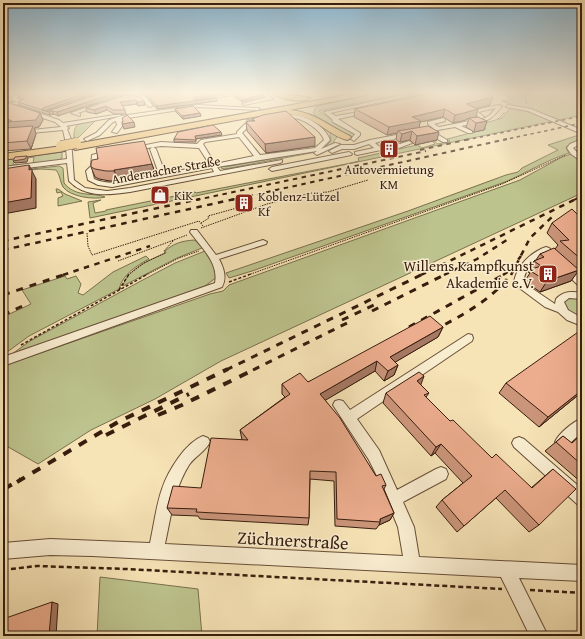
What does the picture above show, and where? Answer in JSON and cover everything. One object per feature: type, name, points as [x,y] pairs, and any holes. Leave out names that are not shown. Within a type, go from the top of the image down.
[{"type":"highway","points":[[75,144],[87,139],[176,123]]},
{"type":"highway","points":[[3,157],[190,123]]},
{"type":"highway","points":[[99,143],[207,123]]},
{"type":"highway","points":[[75,144],[130,141],[227,123]]},
{"type":"highway","points":[[323,123],[348,140]]},
{"type":"highway","points":[[3,153],[30,159],[62,146]]},
{"type":"street","points":[[3,169],[30,159],[69,161],[68,135],[64,126],[56,123]]},
{"type":"street","points":[[19,133],[81,123]]},
{"type":"street","points":[[87,139],[98,134],[110,123]]},
{"type":"street","points":[[115,132],[120,125],[119,123]]},
{"type":"street","points":[[256,123],[247,125],[239,132],[258,157]]},
{"type":"street","points":[[118,152],[98,154],[94,156],[94,166],[89,171],[89,177],[100,184],[112,185],[162,174],[258,157],[317,149],[327,140],[325,134],[308,123]]},
{"type":"street","points":[[338,123],[358,134],[348,140],[344,147]]},
{"type":"street","points":[[431,123],[437,128]]},
{"type":"street","points":[[348,140],[370,142],[467,123]]},
{"type":"street","points":[[559,123],[582,132]]},
{"type":"street","points":[[456,125],[470,132]]},
{"type":"street","points":[[427,130],[445,141]]},
{"type":"street","points":[[201,146],[200,144],[203,141],[241,135]]},
{"type":"street","points":[[382,139],[390,144],[395,143],[399,146],[408,143]]},
{"type":"street","name":"Andernacher Straße","points":[[69,161],[70,177],[73,184],[82,189],[95,192],[123,191],[218,173],[305,160],[344,147],[354,147],[348,140],[305,160]]},
{"type":"street","points":[[582,141],[570,146],[573,153],[582,160]]},
{"type":"street","points":[[357,153],[379,149],[370,142]]},
{"type":"street","points":[[178,145],[129,151],[158,144],[201,146]]},
{"type":"street","points":[[201,146],[218,173]]},
{"type":"street","points":[[153,149],[162,174]]},
{"type":"street","points":[[196,177],[199,183],[305,160],[349,154]]},
{"type":"street","points":[[22,163],[30,159]]},
{"type":"street","points":[[305,160],[318,168]]},
{"type":"street","points":[[3,362],[220,285],[221,276],[214,258],[194,232]]},
{"type":"street","points":[[214,258],[263,242]]},
{"type":"street","points":[[561,309],[548,306],[519,284],[519,279],[529,260],[546,250],[582,284]]},
{"type":"street","points":[[582,296],[563,296],[559,301],[561,309],[566,314],[582,322]]},
{"type":"street","points":[[349,418],[468,338]]},
{"type":"street","points":[[339,406],[349,418],[374,456],[406,527],[413,565]]},
{"type":"street","points":[[562,442],[582,424]]},
{"type":"street","points":[[156,552],[169,489],[185,459],[203,442]]},
{"type":"street","points":[[519,443],[582,499]]},
{"type":"street","points":[[394,499],[441,474]]},
{"type":"street","name":"Züchnerstraße","points":[[3,552],[50,547],[582,573]]},
{"type":"street","points":[[506,570],[539,636]]},
{"type":"path","points":[[220,285],[529,173],[560,157],[573,153]]},
{"type":"path","points":[[118,261],[194,232],[203,226],[267,204],[312,193],[328,192],[368,180]]},
{"type":"path","points":[[201,224],[209,218],[208,216],[237,208]]},
{"type":"path","points":[[87,233],[88,246],[92,255],[200,221],[203,226]]},
{"type":"path","points":[[119,290],[123,280],[139,266],[165,253],[164,251],[174,240]]},
{"type":"path","points":[[19,346],[179,258],[206,248]]},
{"type":"path","points":[[3,570],[37,566],[126,569],[582,593]]},
{"type":"green space","points":[[93,123],[78,138],[74,138],[75,128],[79,124]]},
{"type":"green space","points":[[315,123],[318,123],[336,134],[337,137],[334,144],[316,152],[225,169],[221,168],[223,165],[225,167],[315,151],[325,147],[331,141],[330,133]]},
{"type":"green space","points":[[326,123],[336,123],[355,135],[353,137],[349,136]]},
{"type":"green space","points":[[486,123],[545,123],[90,218],[88,202],[101,200],[93,203],[95,213],[195,192],[346,164],[359,161],[358,158],[417,145],[422,148],[435,144],[427,135],[438,144],[450,141],[447,139],[486,129],[479,125]]},
{"type":"green space","points":[[582,134],[582,139],[567,146],[566,148],[569,153],[505,182],[252,271],[229,278],[226,273],[518,172],[522,168],[558,150],[548,145]]},
{"type":"green space","points":[[62,152],[62,158],[57,161],[33,164],[34,157],[15,160],[13,165],[27,164],[3,167],[3,160]]},
{"type":"green space","points":[[571,154],[582,162],[582,193],[221,361],[155,399],[91,430],[38,464],[3,444],[3,366],[210,294],[223,291],[229,285],[520,180],[562,157]]},
{"type":"green space","points":[[59,166],[63,168],[64,183],[69,188],[79,193],[105,197],[89,198],[71,193],[63,187],[56,170],[41,169],[3,172]]},
{"type":"green space","points":[[56,189],[82,201],[58,206],[58,198],[63,196],[61,192],[57,193]]},
{"type":"green space","points":[[194,240],[202,248],[177,258],[123,286],[129,275],[140,265],[166,253],[165,251],[168,248],[175,244]]},
{"type":"green space","points":[[205,251],[211,259],[217,277],[205,286],[8,357],[30,341],[139,282],[175,263]]},
{"type":"green space","points":[[146,256],[149,259],[127,275],[119,289],[29,336],[3,355],[3,317],[31,304],[22,290],[65,276],[67,279],[76,276],[81,284],[78,293],[83,295],[113,272]]},
{"type":"green space","points":[[569,298],[582,299],[582,319],[570,313],[564,303]]},
{"type":"green space","points":[[100,577],[198,589],[202,636],[97,636]]},
{"type":"building","points":[[3,123],[7,123],[4,126],[6,128],[33,126],[27,141],[3,143]]},
{"type":"building","points":[[247,123],[299,123],[315,137],[265,144]]},
{"type":"building","points":[[381,123],[411,123],[389,127]]},
{"type":"building","points":[[213,125],[221,132],[195,136],[196,140],[174,139],[178,132]]},
{"type":"building","points":[[428,126],[439,132],[417,136],[412,131],[402,134],[398,131]]},
{"type":"building","points":[[144,141],[152,164],[114,171],[106,171],[91,167],[92,160],[98,159],[96,148]]},
{"type":"building","points":[[27,156],[25,159],[13,161],[15,157]]},
{"type":"building","points":[[29,165],[29,170],[32,169],[31,198],[3,203],[3,169]]},
{"type":"building","points":[[572,209],[582,219],[582,260],[560,241],[569,240],[552,223]]},
{"type":"building","points":[[554,248],[579,270],[547,281],[532,272],[532,269],[541,266],[534,261],[544,257],[540,254]]},
{"type":"building","points":[[430,316],[443,327],[390,357],[398,365],[388,371],[377,361],[320,394],[340,418],[376,476],[381,474],[386,485],[382,486],[394,513],[380,519],[380,522],[337,519],[336,472],[310,471],[309,518],[196,512],[197,509],[167,508],[173,486],[201,488],[211,438],[248,440],[240,430],[290,394],[282,384],[300,373],[308,382]]},
{"type":"building","points":[[581,330],[582,390],[548,417],[506,383]]},
{"type":"building","points":[[419,372],[424,376],[417,381],[429,393],[424,395],[450,421],[453,420],[492,458],[496,454],[532,488],[553,469],[576,489],[539,525],[505,490],[464,526],[442,500],[472,476],[441,444],[436,447],[386,393]]},
{"type":"building","points":[[582,434],[582,465],[556,442],[563,436],[572,443]]},
{"type":"building","points":[[52,602],[49,635],[3,636],[3,619]]},
{"type":"railway","points":[[466,140],[549,123]]},
{"type":"railway","points":[[503,140],[582,123]]},
{"type":"railway","points":[[420,150],[470,139]]},
{"type":"railway","points":[[231,200],[507,139]]},
{"type":"railway","points":[[196,200],[426,151]]},
{"type":"railway","points":[[574,200],[581,196]]},
{"type":"railway","points":[[3,241],[200,199]]},
{"type":"railway","points":[[3,250],[235,199]]},
{"type":"railway","points":[[421,275],[574,200]]},
{"type":"railway","points":[[520,257],[530,238],[554,215]]},
{"type":"railway","points":[[444,275],[477,259],[510,238]]},
{"type":"railway","points":[[3,295],[150,246]]},
{"type":"railway","points":[[503,275],[509,271],[520,257]]},
{"type":"railway","points":[[511,275],[520,257]]},
{"type":"railway","points":[[226,370],[423,274]]},
{"type":"railway","points":[[409,327],[505,274]]},
{"type":"railway","points":[[433,331],[485,300],[503,284],[511,274]]},
{"type":"railway","points":[[372,311],[444,275]]},
{"type":"railway","points":[[3,315],[27,304]]},
{"type":"railway","points":[[342,320],[376,304]]},
{"type":"railway","points":[[255,369],[351,321]]},
{"type":"railway","points":[[17,482],[118,422],[228,369]]},
{"type":"railway","points":[[158,415],[182,405],[255,369]]},
{"type":"railway","points":[[106,435],[189,394]]},
{"type":"railway","points":[[4,489],[21,479]]},
{"type":"place","name":"Autovermietung KM","points":[[389,149]]},
{"type":"place","name":"KiK","points":[[160,195]]},
{"type":"place","name":"Koblenz-Lützel Kf","points":[[244,203]]},
{"type":"place","name":"Willems Kampfkunst Akademie e.V.","points":[[548,274]]}]
